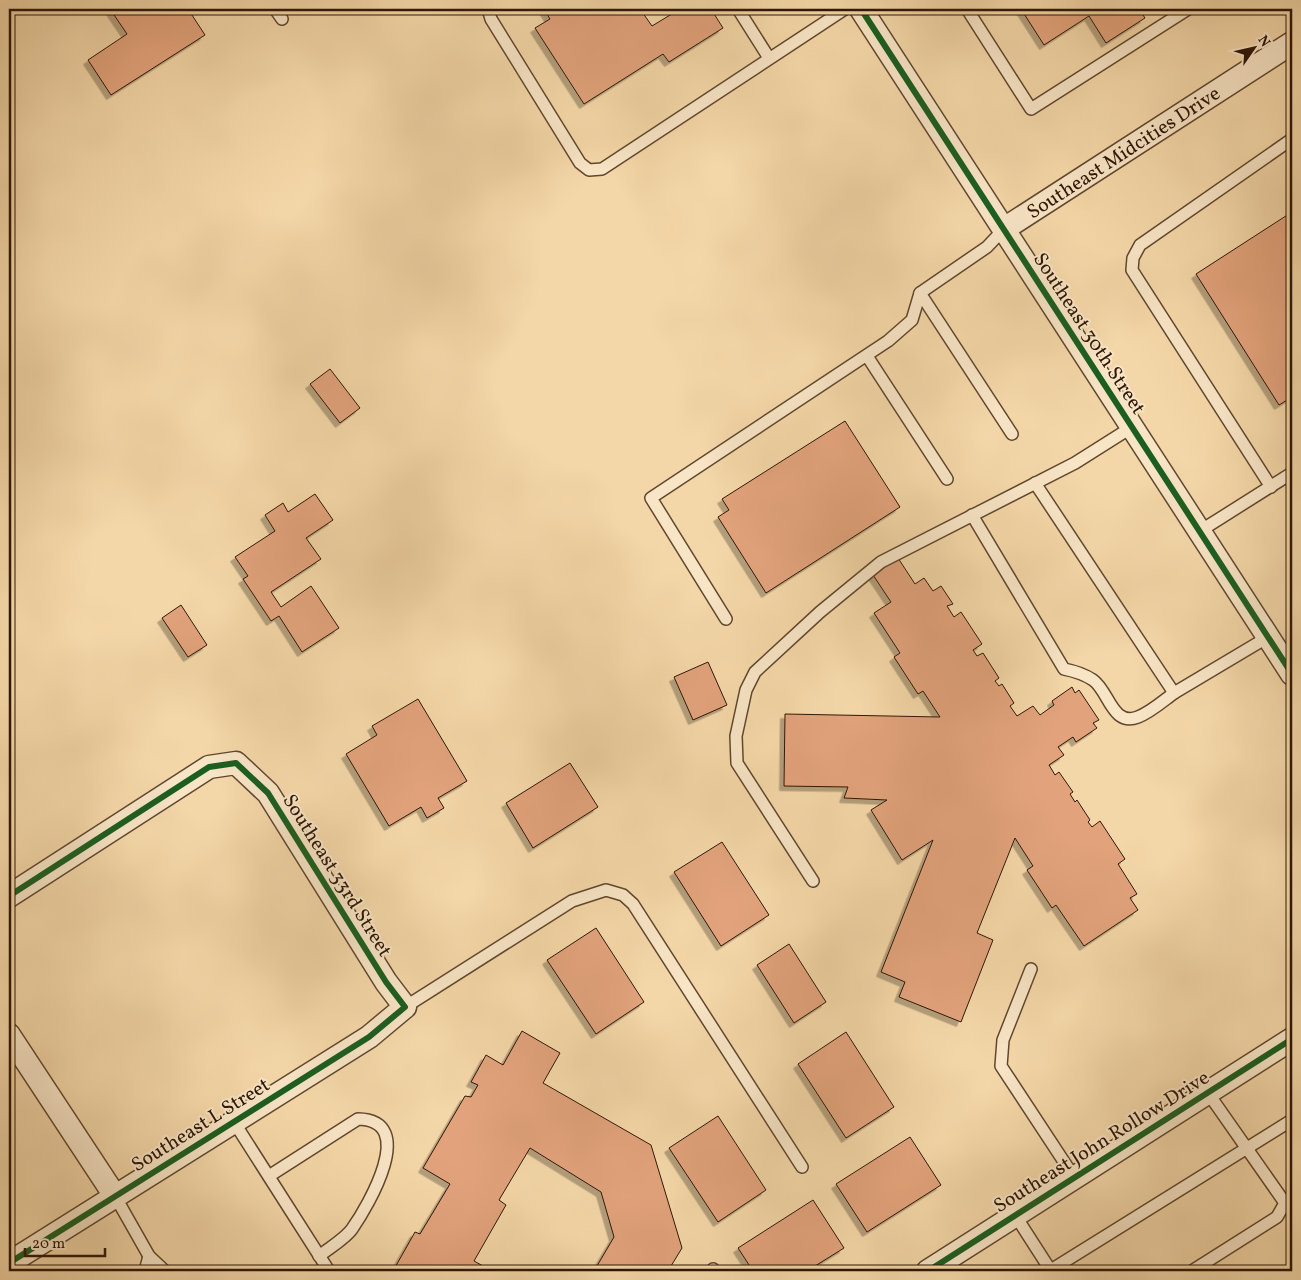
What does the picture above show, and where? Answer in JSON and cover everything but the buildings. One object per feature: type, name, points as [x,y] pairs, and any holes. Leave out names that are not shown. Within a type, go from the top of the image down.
[{"type":"street","name":"Southeast 30th Street","points":[[861,9],[1292,674]]},
{"type":"street","name":"Southeast Midcities Drive","points":[[1004,229],[1292,43]]},
{"type":"street","name":"Southeast 33rd Street","points":[[9,896],[209,767],[236,762],[268,793],[386,982],[405,1008]]},
{"type":"street","name":"Southeast L Street","points":[[9,1263],[369,1037],[405,1008]]},
{"type":"street","points":[[9,1035],[115,1196]]},
{"type":"street","name":"Southeast John Rollow Drive","points":[[928,1271],[1292,1039]]},
{"type":"lane","points":[[488,9],[491,19],[580,163],[589,170],[602,168],[845,9]]},
{"type":"lane","points":[[738,9],[769,58]]},
{"type":"lane","points":[[967,9],[1031,109],[1188,9]]},
{"type":"lane","points":[[1271,487],[1132,270],[1133,258],[1140,245],[1292,139]]},
{"type":"lane","points":[[726,619],[651,498],[888,341],[912,320],[920,293],[987,247],[1004,229]]},
{"type":"lane","points":[[920,293],[1012,434]]},
{"type":"lane","points":[[866,356],[947,479]]},
{"type":"lane","points":[[813,881],[737,763],[736,736],[746,690],[755,672],[820,612],[881,562],[1074,463],[1132,427]]},
{"type":"lane","points":[[1200,531],[1292,473]]},
{"type":"lane","points":[[1035,483],[1174,693]]},
{"type":"lane","points":[[972,515],[1064,669],[1094,681],[1119,716],[1128,720],[1140,716],[1174,693],[1268,637]]},
{"type":"lane","points":[[405,1008],[572,901],[606,890],[623,895],[633,904],[802,1167]]},
{"type":"lane","points":[[1031,969],[1002,1040],[1000,1066],[1074,1177]]},
{"type":"lane","points":[[1192,1271],[1277,1217],[1285,1203],[1208,1092]]},
{"type":"lane","points":[[268,1176],[358,1119],[375,1123],[382,1129],[389,1151],[386,1165],[352,1231],[319,1256]]},
{"type":"lane","points":[[1015,1215],[1051,1271],[1292,1120]]},
{"type":"lane","points":[[234,1122],[329,1271]]},
{"type":"lane","points":[[115,1196],[149,1256],[165,1271]]},
{"type":"lane","points":[[145,1271],[149,1256]]},
{"type":"cycle path","points":[[861,9],[1292,674]]},
{"type":"cycle path","points":[[9,896],[209,767],[236,763],[268,793],[386,982],[405,1007],[369,1037],[9,1263]]},
{"type":"cycle path","points":[[928,1271],[1292,1039]]}]
